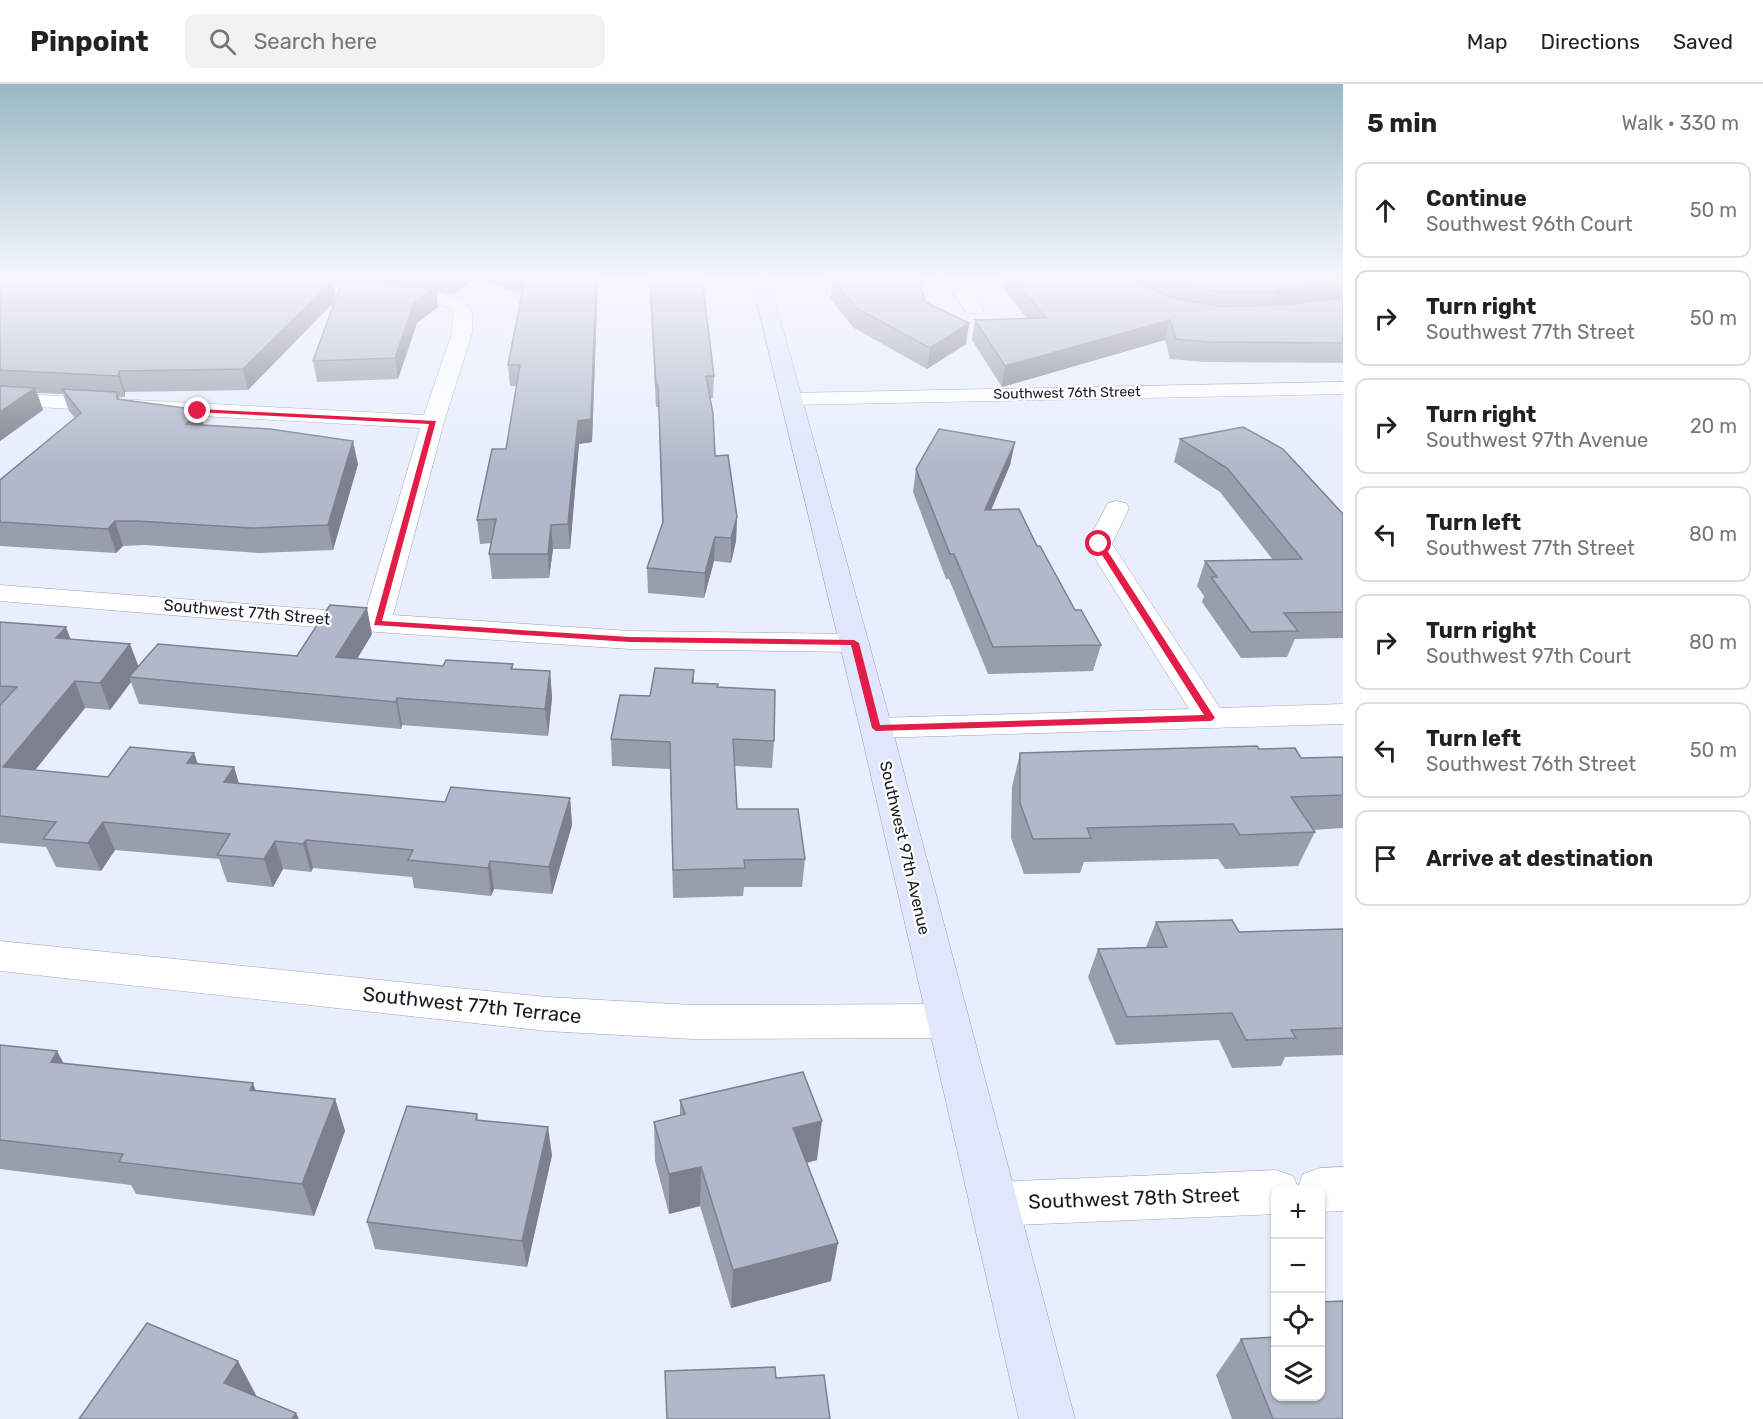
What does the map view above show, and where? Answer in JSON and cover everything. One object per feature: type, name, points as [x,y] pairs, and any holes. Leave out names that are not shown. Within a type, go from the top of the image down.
[{"type":"street","points":[[377,623],[458,340]]},
{"type":"street","name":"Southwest 97th Avenue","points":[[776,340],[876,728],[1047,1419]]},
{"type":"street","name":"Southwest 76th Street","points":[[791,399],[1343,388]]},
{"type":"street","points":[[0,399],[433,422]]},
{"type":"street","points":[[1117,508],[1099,544],[1211,718]]},
{"type":"street","name":"Southwest 77th Street","points":[[0,593],[377,623],[630,640],[854,643]]},
{"type":"street","points":[[876,728],[1343,714]]},
{"type":"street","name":"Southwest 77th Terrace","points":[[0,956],[546,1014],[693,1022],[947,1021]]},
{"type":"street","points":[[1325,1190],[1343,1189]]},
{"type":"street","name":"Southwest 78th Street","points":[[993,1204],[1271,1192]]},
{"type":"building","points":[[0,340],[272,340],[243,369],[119,371],[118,376],[0,370]]},
{"type":"building","points":[[321,340],[401,340],[395,358],[313,361]]},
{"type":"building","points":[[513,340],[594,340],[591,419],[578,421],[568,524],[551,525],[548,554],[489,554],[496,519],[477,520],[492,449],[506,449],[520,365],[508,365]]},
{"type":"building","points":[[653,340],[710,340],[714,376],[706,376],[713,414],[715,456],[728,455],[737,517],[731,538],[715,537],[705,573],[647,568],[663,522],[658,385],[656,385]]},
{"type":"building","points":[[916,340],[942,340],[930,348]]},
{"type":"building","points":[[988,340],[1097,340],[1005,366]]},
{"type":"building","points":[[1191,340],[1343,340],[1343,343]]},
{"type":"building","points":[[0,386],[35,388],[0,412]]},
{"type":"building","points":[[62,389],[117,392],[117,399],[200,410],[186,424],[270,429],[353,441],[328,525],[252,528],[115,521],[108,529],[0,522],[0,480],[81,413]]},
{"type":"building","points":[[1243,427],[1283,449],[1343,514],[1343,612],[1284,613],[1298,631],[1251,632],[1211,577],[1217,577],[1205,561],[1302,559],[1227,468],[1180,439]]},
{"type":"building","points":[[939,429],[1015,442],[985,510],[1019,509],[1037,546],[1040,546],[1075,610],[1081,610],[1101,645],[993,647],[954,554],[950,554],[916,469]]},
{"type":"building","points":[[330,605],[367,608],[336,657],[443,666],[446,660],[513,664],[511,669],[550,671],[545,709],[397,698],[396,702],[129,677],[158,644],[297,656]]},
{"type":"building","points":[[0,622],[66,627],[56,638],[130,644],[100,683],[75,681],[3,767],[108,777],[130,747],[194,753],[187,763],[234,767],[224,782],[445,802],[451,787],[570,798],[549,867],[490,861],[488,868],[408,860],[413,850],[306,840],[303,844],[275,841],[264,859],[217,855],[230,834],[103,822],[88,843],[43,839],[56,822],[0,816],[0,705],[17,687],[0,686]]},
{"type":"building","points":[[655,668],[694,670],[692,683],[718,684],[717,687],[775,690],[774,741],[733,739],[737,809],[798,809],[805,859],[744,860],[745,868],[673,870],[670,742],[611,739],[620,695],[650,696]]},
{"type":"building","points":[[1257,746],[1259,749],[1295,748],[1301,758],[1343,758],[1343,795],[1291,797],[1315,832],[1240,835],[1233,824],[1087,828],[1091,838],[1033,839],[1020,803],[1020,753]]},
{"type":"building","points":[[1232,920],[1239,932],[1343,929],[1343,1028],[1291,1030],[1296,1038],[1246,1040],[1232,1013],[1127,1017],[1098,949],[1167,947],[1156,922]]},
{"type":"building","points":[[0,1045],[57,1051],[51,1062],[253,1083],[250,1090],[335,1099],[302,1184],[119,1162],[123,1154],[0,1140]]},
{"type":"building","points":[[803,1072],[822,1121],[793,1128],[838,1243],[733,1270],[701,1167],[669,1174],[654,1122],[685,1114],[680,1100]]},
{"type":"building","points":[[407,1106],[477,1114],[476,1120],[548,1127],[522,1241],[367,1222]]},
{"type":"building","points":[[1343,1301],[1343,1419],[1273,1419],[1241,1339],[1271,1337],[1271,1401],[1325,1401],[1325,1302]]},
{"type":"building","points":[[147,1323],[238,1361],[224,1383],[296,1413],[292,1419],[79,1419]]},
{"type":"building","points":[[775,1367],[776,1378],[824,1375],[830,1419],[667,1419],[665,1371]]},
{"type":"route","points":[[198,411],[433,422],[377,623],[630,640],[854,643],[876,728],[1211,718],[1099,544]]}]
